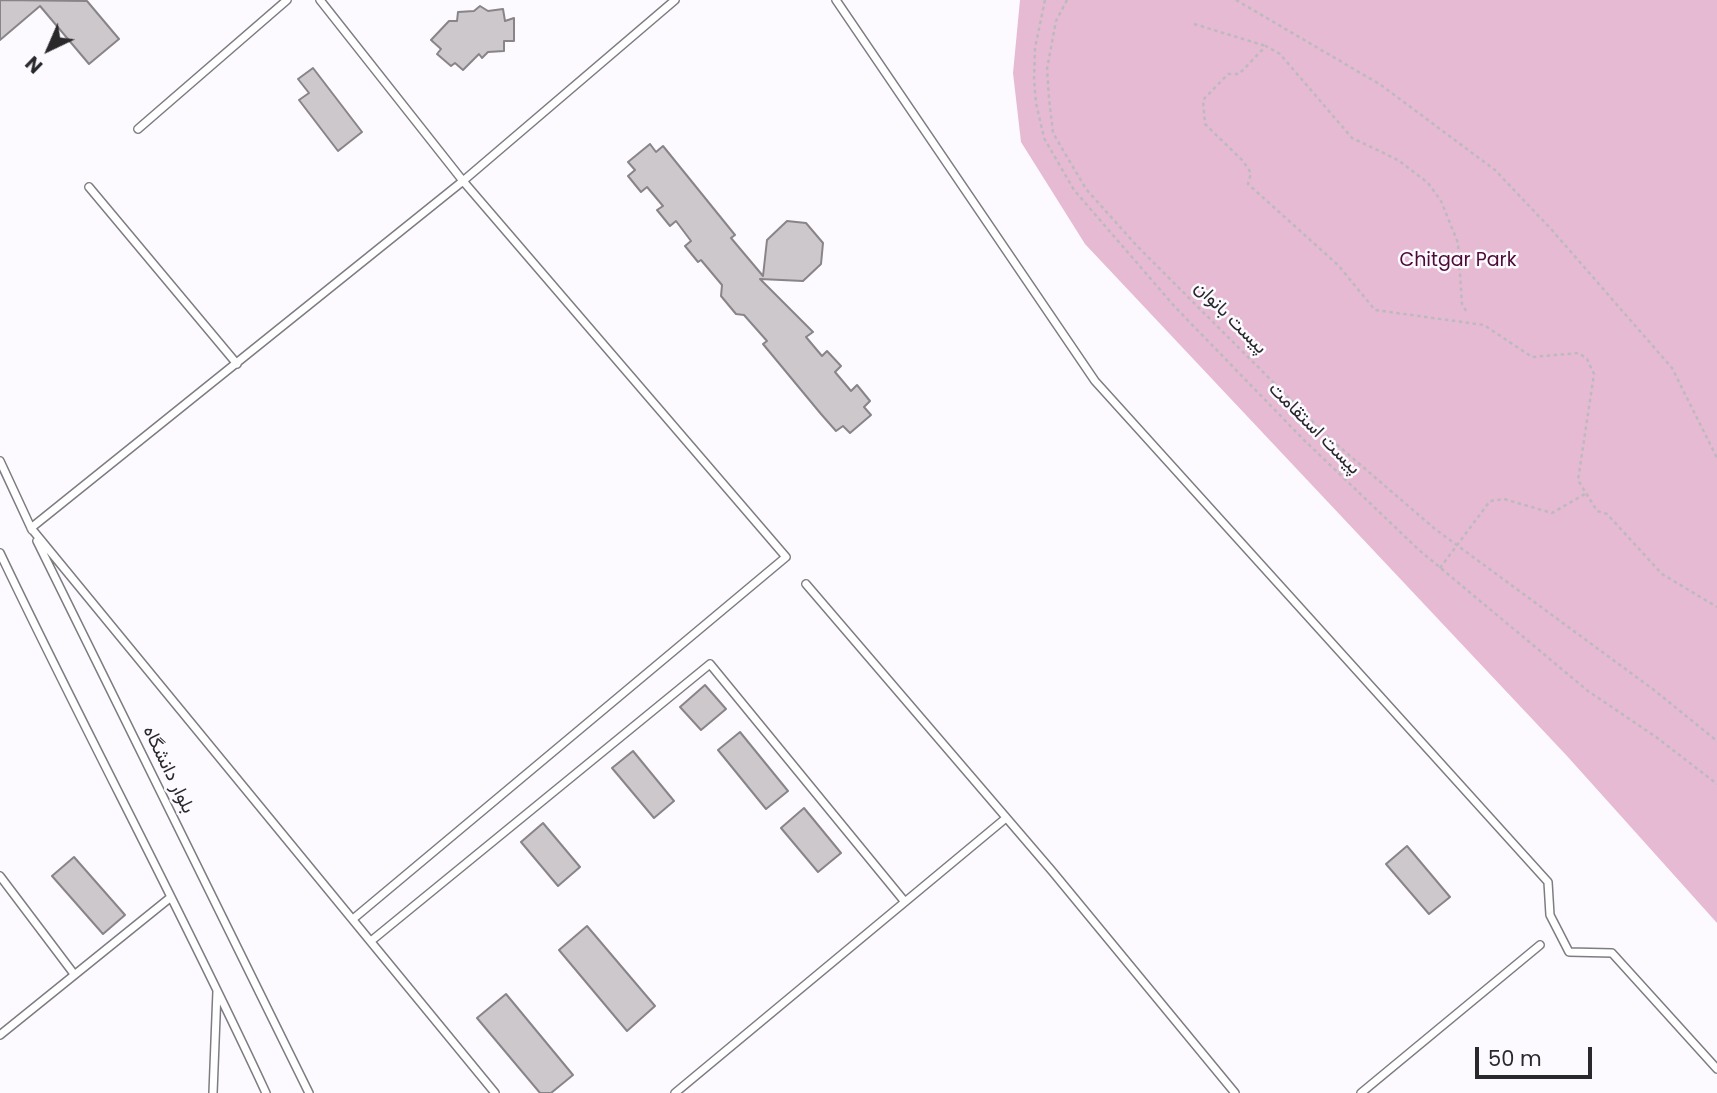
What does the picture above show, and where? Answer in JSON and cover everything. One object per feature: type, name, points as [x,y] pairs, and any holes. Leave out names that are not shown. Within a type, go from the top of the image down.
[{"type":"lane","points":[[138,129],[287,0]]},
{"type":"lane","points":[[320,0],[463,181],[786,557],[353,919]]},
{"type":"lane","points":[[495,1093],[31,528],[463,181],[675,0]]},
{"type":"lane","points":[[836,0],[1095,381],[1548,882],[1550,915],[1569,952],[1612,953],[1717,1069]]},
{"type":"lane","points":[[89,187],[237,364]]},
{"type":"lane","name":"بلوار دانشگاه","points":[[0,461],[309,1093]]},
{"type":"lane","points":[[0,553],[62,683],[217,987],[266,1093]]},
{"type":"lane","points":[[806,584],[1006,818],[1235,1093]]},
{"type":"lane","points":[[371,941],[710,664],[905,902]]},
{"type":"lane","points":[[675,1093],[1006,818]]},
{"type":"lane","points":[[0,877],[74,974]]},
{"type":"lane","points":[[0,1035],[171,897]]},
{"type":"lane","points":[[1361,1093],[1539,945]]},
{"type":"lane","points":[[213,1093],[217,987]]},
{"type":"path","name":"پیست استقامت","points":[[1045,0],[1035,48],[1036,103],[1044,138],[1074,190],[1175,307],[1304,440],[1440,568],[1588,691],[1656,737],[1717,785]]},
{"type":"path","name":"پیست بانوان","points":[[1067,0],[1056,21],[1051,45],[1047,69],[1049,98],[1053,133],[1086,189],[1137,246],[1327,436],[1435,529],[1654,690],[1717,741]]},
{"type":"path","points":[[1236,0],[1381,85],[1495,170],[1551,229],[1672,368],[1717,458]]},
{"type":"path","points":[[1195,23],[1266,46],[1280,54],[1352,138],[1398,160],[1428,183],[1441,201],[1458,243],[1462,304],[1466,311]]},
{"type":"path","points":[[1266,46],[1238,74],[1228,74],[1203,100],[1205,124],[1243,160],[1251,173],[1248,184],[1338,265],[1374,310],[1484,325],[1532,357],[1579,353],[1587,359],[1594,374],[1578,480],[1597,510],[1607,514],[1662,573],[1717,607]]},
{"type":"path","points":[[1440,568],[1490,501],[1504,499],[1552,513],[1586,493]]},
{"type":"green space","name":"Chitgar Park","points":[[1020,0],[1717,0],[1717,923],[1567,756],[1085,244],[1021,142],[1013,73]]},
{"type":"building","points":[[0,0],[87,1],[119,39],[89,64],[40,6],[0,40]]},
{"type":"building","points":[[480,6],[488,11],[503,9],[505,21],[514,18],[514,41],[504,41],[504,51],[488,52],[482,58],[479,54],[463,70],[455,63],[451,66],[437,54],[441,49],[431,40],[449,21],[457,21],[458,12],[474,11]]},
{"type":"building","points":[[313,68],[362,132],[338,151],[299,100],[309,93],[298,79]]},
{"type":"building","points":[[650,144],[656,152],[663,146],[735,235],[731,238],[763,276],[767,240],[787,221],[806,223],[823,243],[821,264],[803,281],[760,279],[813,332],[806,337],[822,356],[827,351],[841,366],[835,372],[851,391],[857,385],[870,401],[864,407],[871,415],[850,433],[843,426],[836,431],[821,414],[763,344],[767,341],[744,315],[736,314],[721,296],[722,285],[685,246],[691,241],[676,221],[670,226],[657,210],[663,206],[647,187],[641,192],[628,176],[635,170],[628,162]]},
{"type":"building","points":[[705,685],[726,709],[701,730],[680,707]]},
{"type":"building","points":[[740,732],[788,791],[766,809],[718,750]]},
{"type":"building","points":[[633,751],[674,801],[654,818],[612,768]]},
{"type":"building","points":[[804,808],[841,853],[818,872],[781,828]]},
{"type":"building","points":[[543,823],[580,867],[558,886],[521,842]]},
{"type":"building","points":[[1407,846],[1450,897],[1429,914],[1386,864]]},
{"type":"building","points":[[74,857],[125,915],[103,934],[52,876]]},
{"type":"building","points":[[587,926],[655,1006],[627,1031],[559,950]]},
{"type":"building","points":[[506,994],[573,1075],[551,1093],[540,1093],[477,1018]]}]
